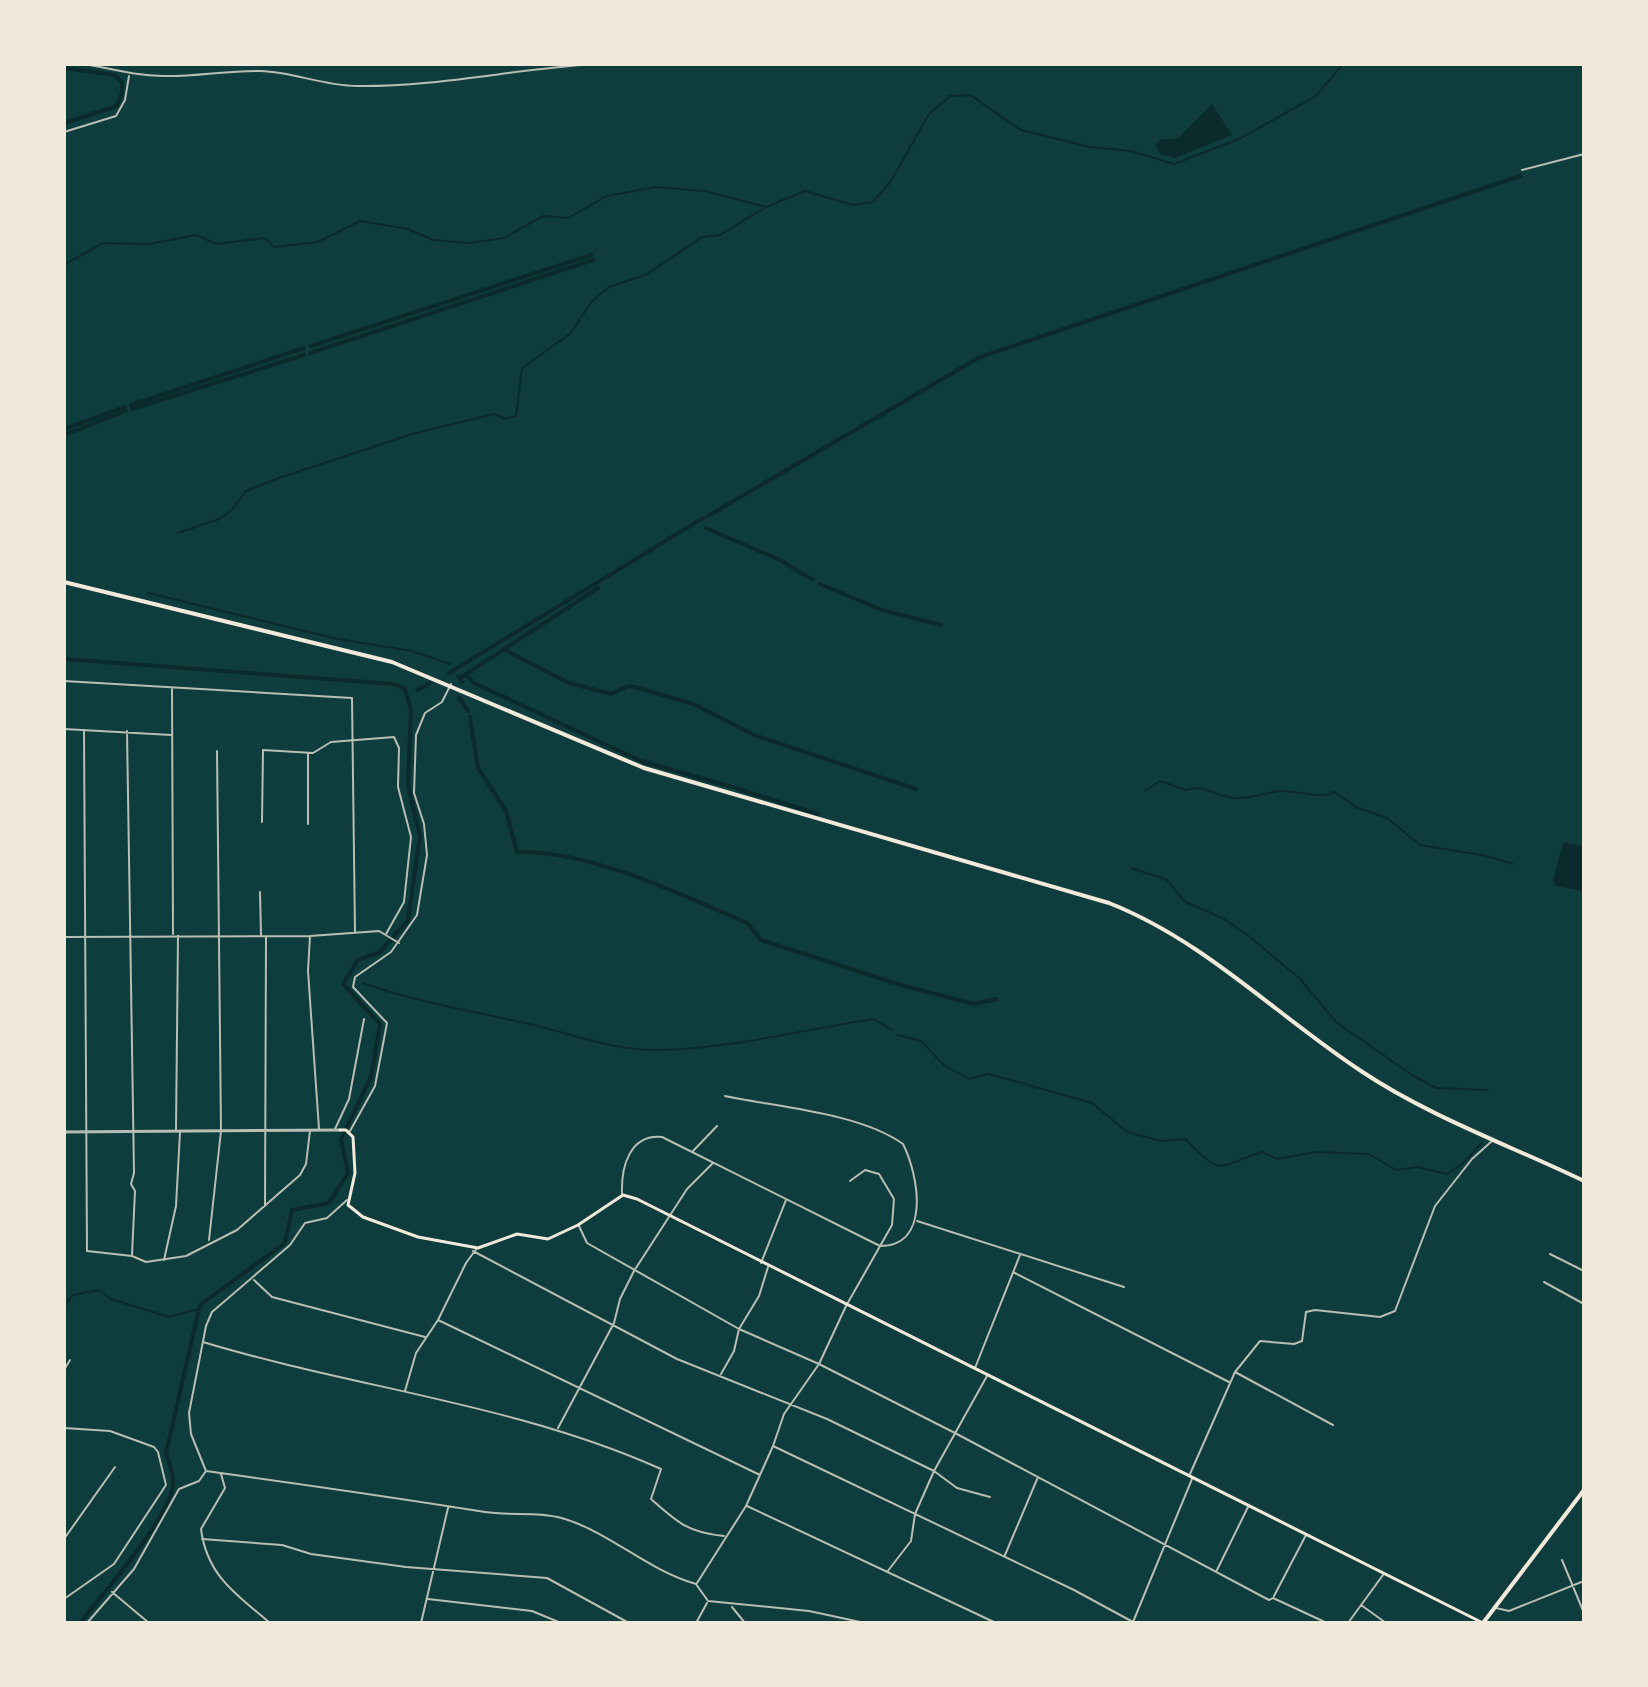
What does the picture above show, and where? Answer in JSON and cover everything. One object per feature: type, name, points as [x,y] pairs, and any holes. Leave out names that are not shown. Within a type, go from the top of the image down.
[{"type":"main road","points":[[64,582],[392,662],[451,684],[644,768],[1126,910],[1193,946],[1381,1084],[1465,1127],[1584,1181]]},
{"type":"main road","points":[[337,1130],[348,1131],[353,1137],[355,1173],[347,1200],[352,1211],[363,1217],[418,1237],[476,1250],[517,1234],[542,1240],[578,1225],[623,1195],[1483,1623],[1584,1490]]},
{"type":"street","points":[[85,64],[129,74],[258,71],[327,85],[358,86],[471,79],[530,68],[594,64]]},
{"type":"street","points":[[653,64],[687,64]]},
{"type":"street","points":[[64,132],[116,116],[125,100],[129,74]]},
{"type":"street","points":[[1522,170],[1584,154]]},
{"type":"street","points":[[64,681],[352,698],[355,932]]},
{"type":"street","points":[[348,1131],[375,1086],[387,1023],[353,987],[355,977],[399,943],[417,915],[427,855],[424,824],[414,793],[416,735],[425,713],[442,702],[451,684]]},
{"type":"street","points":[[172,687],[173,934]]},
{"type":"street","points":[[64,729],[172,735]]},
{"type":"street","points":[[84,730],[87,1251],[132,1256],[146,1262],[163,1261],[186,1256],[209,1241],[237,1230],[300,1175],[306,1164],[310,1130]]},
{"type":"street","points":[[127,731],[131,1184],[135,1191],[132,1256]]},
{"type":"street","points":[[262,822],[263,750],[308,753],[331,742],[394,737],[399,748],[398,787],[409,820],[410,856],[404,902],[386,934]]},
{"type":"street","points":[[209,1241],[221,1131],[217,751]]},
{"type":"street","points":[[308,753],[308,824]]},
{"type":"street","points":[[260,892],[261,935]]},
{"type":"street","points":[[64,937],[173,934],[310,936],[379,931],[399,943]]},
{"type":"street","points":[[163,1261],[176,1206],[178,934]]},
{"type":"street","points":[[265,1207],[266,936]]},
{"type":"street","points":[[310,936],[308,971],[319,1130]]},
{"type":"street","points":[[64,1132],[337,1130],[349,1099],[364,1019]]},
{"type":"street","points":[[623,1195],[625,1162],[637,1142],[649,1136],[662,1137],[880,1246],[899,1243],[916,1221],[918,1207],[908,1154],[894,1138],[838,1119],[725,1096]]},
{"type":"street","points":[[693,1152],[717,1126]]},
{"type":"street","points":[[773,1446],[1004,1556],[1133,1623],[1235,1372],[1260,1341],[1294,1344],[1302,1341],[1306,1312],[1315,1310],[1380,1317],[1395,1311],[1435,1206],[1472,1159],[1493,1140]]},
{"type":"street","points":[[558,1429],[614,1323],[620,1299],[634,1271],[687,1189],[713,1163]]},
{"type":"street","points":[[696,1584],[746,1506],[784,1414],[819,1364],[846,1306],[892,1225],[894,1199],[889,1186],[873,1170],[865,1170],[850,1181]]},
{"type":"street","points":[[761,1263],[786,1199]]},
{"type":"street","points":[[206,1471],[191,1434],[189,1413],[212,1312],[290,1245],[305,1223],[327,1218],[347,1200]]},
{"type":"street","points":[[916,1221],[1124,1287]]},
{"type":"street","points":[[578,1225],[587,1243],[739,1329],[819,1364],[955,1433],[1269,1600],[1273,1598],[1327,1623]]},
{"type":"street","points":[[405,1392],[425,1337],[438,1320],[476,1250],[677,1359],[791,1404],[934,1471],[957,1488],[990,1497]]},
{"type":"street","points":[[974,1369],[1021,1254]]},
{"type":"street","points":[[1550,1254],[1584,1271]]},
{"type":"street","points":[[720,1376],[734,1351],[739,1329],[759,1296],[768,1267]]},
{"type":"street","points":[[1013,1272],[1229,1382]]},
{"type":"street","points":[[253,1279],[272,1297],[425,1337]]},
{"type":"street","points":[[1544,1282],[1584,1304]]},
{"type":"street","points":[[438,1320],[760,1475]]},
{"type":"street","points":[[203,1342],[275,1364],[558,1429],[661,1469],[651,1499],[690,1530],[724,1536]]},
{"type":"street","points":[[64,1370],[70,1360]]},
{"type":"street","points":[[1235,1372],[1333,1425]]},
{"type":"street","points":[[887,1572],[911,1541],[915,1514],[934,1471],[987,1376]]},
{"type":"street","points":[[64,1428],[121,1434],[154,1447],[166,1485],[148,1517],[114,1564],[64,1599]]},
{"type":"street","points":[[64,1539],[115,1467]]},
{"type":"street","points":[[206,1471],[402,1496],[449,1506],[562,1518],[588,1528],[679,1579],[696,1584],[708,1601],[732,1606],[809,1611],[865,1623]]},
{"type":"street","points":[[87,1623],[111,1591],[134,1569],[179,1489],[199,1481],[206,1471]]},
{"type":"street","points":[[220,1473],[227,1484],[201,1529],[206,1559],[239,1597],[270,1623]]},
{"type":"street","points":[[1004,1556],[1038,1477]]},
{"type":"street","points":[[421,1623],[437,1568],[449,1506]]},
{"type":"street","points":[[746,1506],[996,1623]]},
{"type":"street","points":[[1217,1571],[1248,1507]]},
{"type":"street","points":[[1273,1598],[1306,1535]]},
{"type":"street","points":[[202,1539],[282,1545],[357,1562],[547,1578],[629,1623]]},
{"type":"street","points":[[1562,1560],[1584,1613]]},
{"type":"street","points":[[1348,1623],[1383,1574]]},
{"type":"street","points":[[1496,1607],[1509,1611],[1584,1581]]},
{"type":"street","points":[[111,1591],[149,1623]]},
{"type":"street","points":[[428,1599],[532,1611],[561,1623]]},
{"type":"street","points":[[696,1623],[708,1601]]},
{"type":"street","points":[[1361,1605],[1386,1623]]},
{"type":"street","points":[[732,1606],[745,1623]]},
{"type":"water","points":[[1212,104],[1232,135],[1175,158],[1160,154],[1155,145],[1159,140],[1178,138]]},
{"type":"water","points":[[1563,842],[1584,847],[1584,891],[1556,886],[1553,881]]},
{"type":"waterway","points":[[178,533],[219,519],[232,510],[246,491],[279,478],[412,434],[494,414],[506,419],[516,416],[522,368],[571,333],[591,302],[609,287],[645,275],[702,237],[720,235],[766,207],[805,191],[853,205],[873,202],[891,181],[929,114],[950,96],[970,95],[1021,130],[1090,147],[1131,151],[1174,164],[1239,139],[1316,96],[1343,64]]},
{"type":"waterway","points":[[64,68],[115,75],[122,82],[117,106],[64,123]]},
{"type":"waterway","points":[[708,516],[980,357],[1520,176]]},
{"type":"waterway","points":[[64,265],[103,243],[149,244],[196,235],[217,244],[265,238],[274,247],[318,242],[360,221],[408,229],[433,240],[469,243],[504,238],[543,216],[568,218],[607,196],[656,187],[705,191],[766,207]]},
{"type":"waterway","points":[[311,346],[591,255]]},
{"type":"waterway","points":[[310,353],[593,260]]},
{"type":"waterway","points":[[131,405],[304,348]]},
{"type":"waterway","points":[[132,409],[304,355]]},
{"type":"waterway","points":[[64,429],[125,407]]},
{"type":"waterway","points":[[64,435],[126,411]]},
{"type":"waterway","points":[[449,673],[703,518]]},
{"type":"waterway","points":[[706,528],[780,560],[813,580]]},
{"type":"waterway","points":[[820,584],[882,610],[941,625]]},
{"type":"waterway","points":[[460,678],[598,588]]},
{"type":"waterway","points":[[148,593],[338,639],[412,651],[450,664]]},
{"type":"waterway","points":[[503,649],[569,683],[611,694],[628,686],[635,687],[696,705],[750,733]]},
{"type":"waterway","points":[[64,659],[394,684],[405,689],[411,710],[408,785],[420,836],[408,920],[380,952],[358,960],[343,984],[380,1024],[371,1077],[341,1139],[348,1173],[329,1203],[292,1210],[285,1243],[200,1305],[166,1453],[173,1480],[170,1498],[134,1555],[80,1623]]},
{"type":"waterway","points":[[458,676],[462,682]]},
{"type":"waterway","points":[[467,676],[474,683],[641,761],[722,784]]},
{"type":"waterway","points":[[418,690],[430,683]]},
{"type":"waterway","points":[[459,698],[468,711]]},
{"type":"waterway","points":[[470,717],[478,768],[506,811],[517,852],[574,858],[634,876],[747,923],[761,940],[901,985],[974,1004],[997,999]]},
{"type":"waterway","points":[[754,735],[916,789]]},
{"type":"waterway","points":[[1145,791],[1160,781],[1186,790],[1199,788],[1235,798],[1279,791],[1315,795],[1335,792],[1356,807],[1387,818],[1420,845],[1487,856],[1513,864]]},
{"type":"waterway","points":[[726,785],[818,814]]},
{"type":"waterway","points":[[1132,868],[1167,880],[1184,901],[1224,919],[1250,937],[1300,979],[1336,1022],[1412,1075],[1436,1088],[1488,1090]]},
{"type":"waterway","points":[[363,983],[407,997],[600,1043],[645,1050],[714,1046],[873,1019],[892,1030]]},
{"type":"waterway","points":[[898,1035],[921,1041],[944,1065],[969,1079],[988,1074],[1092,1103],[1127,1132],[1162,1141],[1185,1139],[1207,1160],[1220,1166],[1262,1152],[1277,1159],[1316,1152],[1369,1154],[1396,1170],[1417,1167],[1447,1174],[1462,1164],[1482,1143]]},
{"type":"waterway","points":[[64,1306],[73,1295],[98,1290],[111,1299],[169,1317],[199,1309]]}]
